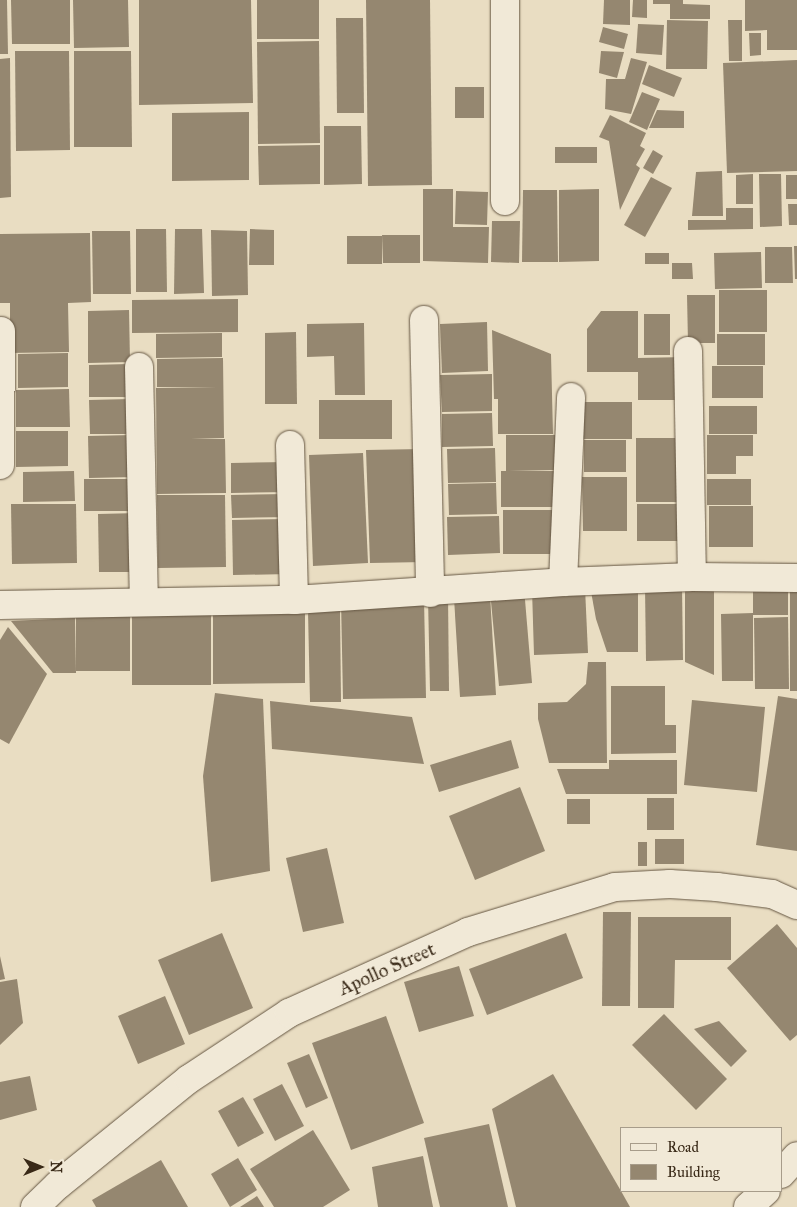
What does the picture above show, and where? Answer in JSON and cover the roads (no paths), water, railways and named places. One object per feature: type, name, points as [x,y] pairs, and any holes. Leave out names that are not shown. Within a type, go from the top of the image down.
[{"type":"street","points":[[505,0],[505,201]]},
{"type":"street","points":[[424,320],[430,593]]},
{"type":"street","points":[[0,465],[1,331]]},
{"type":"street","points":[[688,351],[692,577]]},
{"type":"street","points":[[140,366],[144,601]]},
{"type":"street","points":[[563,582],[571,397]]},
{"type":"street","points":[[290,445],[294,600]]},
{"type":"street","points":[[0,605],[144,601],[294,600],[430,593],[563,582],[692,577],[797,578]]},
{"type":"street","name":"Apollo Street","points":[[35,1207],[58,1185],[190,1080],[289,1013],[468,932],[615,887],[670,884],[717,887],[772,894],[797,904]]},
{"type":"street","points":[[782,1173],[797,1156]]}]
